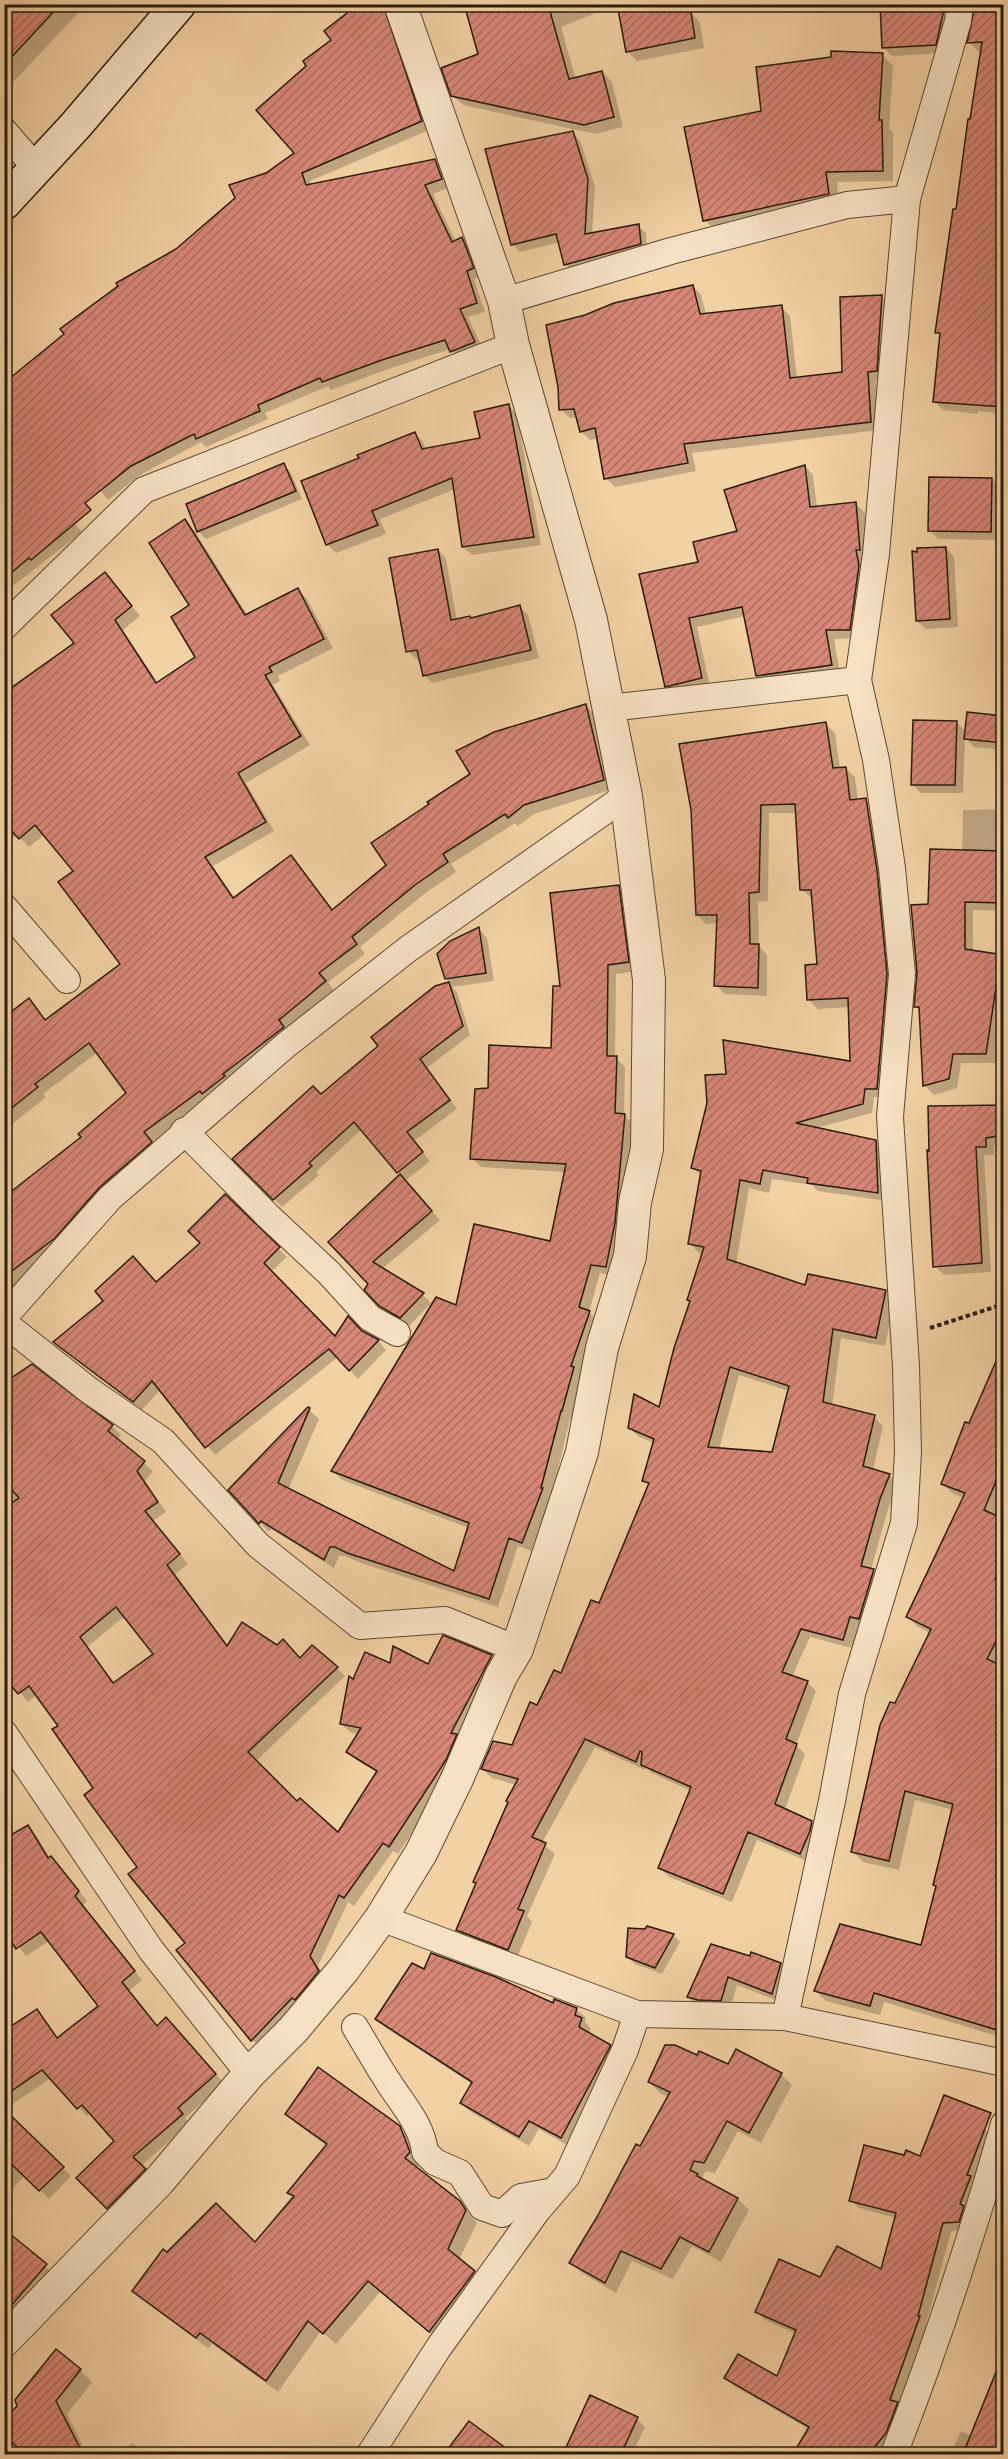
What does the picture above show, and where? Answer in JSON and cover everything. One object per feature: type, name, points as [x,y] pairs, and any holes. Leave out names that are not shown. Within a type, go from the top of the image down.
[{"type":"main road","points":[[4,202],[76,125],[179,4]]},
{"type":"street","points":[[4,2341],[159,2181],[249,2074],[293,2030],[344,1969],[381,1918],[421,1853],[457,1779],[501,1676],[517,1649],[582,1452],[602,1348],[630,1256],[635,1202],[647,1149],[649,980],[626,796],[591,620],[513,345],[504,301],[400,4]]},
{"type":"street","points":[[785,2017],[832,1801],[852,1694],[903,1523],[908,1452],[904,1337],[890,1117],[902,974],[892,868],[876,760],[858,680],[876,554],[907,199],[958,21],[960,4]]},
{"type":"street","points":[[4,131],[36,168]]},
{"type":"street","points":[[504,301],[671,251],[847,205],[907,199]]},
{"type":"street","points":[[4,627],[144,490],[513,345]]},
{"type":"street","points":[[609,708],[858,680]]},
{"type":"street","points":[[4,1317],[110,1198],[184,1131],[286,1045],[408,949],[626,796]]},
{"type":"street","points":[[4,907],[67,980]]},
{"type":"street","points":[[184,1131],[268,1216],[329,1273],[370,1318],[397,1333]]},
{"type":"street","points":[[4,1323],[90,1391],[163,1441],[258,1545],[360,1626],[445,1620],[517,1649]]},
{"type":"street","points":[[4,1733],[151,1950],[249,2074]]},
{"type":"street","points":[[381,1918],[637,2014],[785,2017],[1004,2063]]},
{"type":"street","points":[[370,2454],[439,2347],[537,2211],[567,2176],[625,2050],[637,2014]]},
{"type":"street","points":[[355,2027],[389,2084],[414,2119],[424,2142],[425,2152],[435,2162],[460,2173],[482,2207],[502,2214],[521,2197],[554,2191]]},
{"type":"street","points":[[894,2454],[925,2373],[970,2240],[1004,2124]]},
{"type":"path","points":[[904,1337],[1004,1304]]},
{"type":"building","points":[[4,4],[61,4],[4,65]]},
{"type":"building","points":[[344,4],[383,4],[422,121],[302,173],[306,185],[435,159],[442,179],[425,185],[452,242],[462,237],[474,268],[467,271],[477,303],[460,309],[475,342],[450,352],[445,340],[322,382],[320,378],[258,405],[260,411],[196,439],[194,434],[131,466],[85,503],[91,510],[31,560],[29,558],[4,579],[4,383],[64,334],[60,329],[118,286],[116,283],[176,249],[235,198],[229,185],[266,173],[294,153],[256,110],[306,66],[303,61],[331,40],[324,31],[347,13]]},
{"type":"building","points":[[464,4],[548,4],[569,79],[602,71],[614,117],[584,125],[451,96],[441,68],[478,54]]},
{"type":"building","points":[[617,4],[684,4],[691,12],[695,38],[626,52]]},
{"type":"building","points":[[880,4],[945,5],[936,45],[882,48]]},
{"type":"building","points":[[989,4],[1004,4],[1004,407],[933,402],[940,333],[935,333],[953,209],[956,209],[968,119],[970,119],[982,42],[967,43],[974,10],[987,12]]},
{"type":"building","points":[[831,51],[883,53],[879,120],[882,120],[883,171],[826,172],[829,194],[703,221],[684,127],[761,111],[756,67],[831,57]]},
{"type":"building","points":[[573,131],[588,179],[585,234],[639,224],[641,244],[564,265],[556,234],[511,245],[485,149]]},
{"type":"building","points":[[693,285],[700,314],[782,305],[790,378],[842,372],[840,297],[882,295],[877,371],[868,372],[871,422],[684,444],[688,463],[604,479],[595,428],[580,432],[574,409],[559,410],[558,387],[546,325],[585,315],[614,303]]},
{"type":"building","points":[[509,404],[534,537],[462,547],[452,478],[372,511],[378,525],[326,545],[301,481],[415,432],[422,449],[480,438],[474,412]]},
{"type":"building","points":[[284,463],[296,491],[197,532],[186,504]]},
{"type":"building","points":[[805,465],[810,507],[856,502],[860,550],[856,550],[859,565],[850,630],[826,630],[832,665],[756,676],[742,607],[689,618],[702,678],[665,687],[639,574],[698,562],[693,542],[737,531],[724,490]]},
{"type":"building","points":[[929,477],[992,478],[991,532],[928,531]]},
{"type":"building","points":[[185,519],[245,615],[298,588],[324,639],[269,667],[272,672],[265,675],[301,736],[238,773],[266,822],[205,857],[233,898],[291,855],[332,910],[386,865],[371,843],[470,774],[456,751],[494,732],[586,704],[604,780],[524,805],[508,818],[505,814],[443,854],[448,862],[415,885],[352,937],[357,944],[319,973],[326,981],[279,1020],[284,1027],[223,1074],[225,1076],[202,1094],[200,1091],[144,1132],[152,1142],[100,1187],[55,1238],[4,1277],[4,1197],[81,1137],[78,1134],[126,1093],[89,1043],[35,1084],[38,1087],[4,1114],[4,1017],[29,998],[45,1020],[120,964],[58,882],[73,871],[35,825],[19,839],[4,823],[4,693],[74,643],[51,615],[105,572],[132,606],[115,620],[156,683],[195,657],[171,617],[189,605],[149,543]]},
{"type":"building","points":[[946,547],[950,619],[916,621],[912,551],[917,552],[917,548]]},
{"type":"building","points":[[438,549],[451,620],[470,616],[471,618],[520,605],[531,650],[423,676],[417,650],[406,652],[389,558]]},
{"type":"building","points":[[967,712],[1004,716],[1004,743],[964,739]]},
{"type":"building","points":[[913,720],[957,721],[955,785],[911,785]]},
{"type":"building","points":[[826,722],[833,768],[846,767],[850,800],[866,798],[877,870],[887,974],[877,1089],[865,1089],[863,1104],[796,1123],[876,1140],[878,1193],[807,1183],[808,1178],[763,1170],[760,1184],[740,1180],[727,1259],[805,1285],[808,1274],[886,1290],[876,1338],[833,1329],[823,1402],[875,1415],[863,1466],[890,1474],[880,1499],[861,1566],[874,1569],[859,1619],[850,1617],[843,1640],[801,1629],[782,1672],[808,1681],[786,1739],[797,1744],[775,1804],[812,1821],[800,1854],[748,1832],[723,1894],[658,1868],[691,1787],[641,1765],[642,1752],[640,1751],[636,1762],[585,1739],[532,1837],[546,1843],[518,1909],[524,1911],[508,1950],[456,1930],[476,1883],[473,1882],[508,1802],[506,1801],[518,1779],[481,1769],[493,1741],[512,1745],[530,1702],[537,1705],[554,1670],[561,1673],[591,1600],[599,1603],[649,1483],[642,1481],[654,1439],[628,1428],[634,1394],[659,1407],[674,1348],[690,1301],[687,1300],[704,1247],[688,1244],[701,1171],[691,1168],[707,1103],[705,1075],[726,1074],[723,1040],[850,1061],[848,998],[807,1000],[805,965],[817,964],[811,890],[800,890],[795,804],[761,805],[759,892],[749,893],[750,944],[759,944],[758,988],[714,986],[717,915],[696,915],[691,810],[679,744]],"holes":[[[730,1367],[789,1386],[772,1452],[708,1447]]]},
{"type":"building","points":[[930,849],[1004,851],[1004,903],[965,902],[965,949],[1004,955],[1004,982],[997,981],[986,1054],[953,1054],[949,1079],[923,1086],[919,1007],[914,1007],[917,973],[911,905],[928,904]]},
{"type":"building","points":[[619,885],[629,962],[608,965],[607,1056],[617,1056],[615,1113],[625,1114],[615,1223],[606,1267],[591,1265],[579,1307],[590,1311],[571,1366],[574,1367],[541,1488],[543,1488],[522,1543],[509,1538],[489,1599],[347,1553],[335,1547],[330,1547],[324,1560],[261,1521],[259,1524],[228,1490],[308,1407],[310,1408],[278,1483],[454,1571],[469,1523],[331,1471],[436,1297],[456,1305],[474,1224],[550,1241],[566,1164],[470,1159],[475,1089],[488,1088],[489,1045],[551,1048],[553,986],[560,986],[550,893]]},
{"type":"building","points":[[479,927],[486,973],[445,979],[437,954],[450,941]]},
{"type":"building","points":[[449,982],[463,1026],[420,1059],[450,1100],[407,1132],[423,1152],[397,1173],[354,1122],[309,1163],[312,1166],[273,1200],[232,1159],[313,1086],[321,1094],[378,1046],[371,1037],[435,986]]},
{"type":"building","points":[[1004,1105],[1004,1135],[986,1138],[986,1147],[976,1147],[982,1263],[933,1267],[927,1150],[929,1151],[928,1106]]},
{"type":"building","points":[[400,1174],[432,1211],[373,1262],[424,1293],[400,1318],[379,1306],[364,1290],[368,1284],[328,1242]]},
{"type":"building","points":[[225,1194],[280,1247],[264,1263],[335,1336],[348,1316],[362,1331],[379,1340],[349,1371],[329,1349],[205,1448],[152,1381],[133,1402],[53,1342],[103,1301],[95,1291],[133,1256],[156,1282],[200,1243],[188,1231]]},
{"type":"building","points":[[1004,1343],[1004,1462],[984,1510],[1004,1519],[1004,1560],[995,1579],[1004,1583],[1004,1626],[987,1659],[1004,1667],[1004,2008],[997,2030],[874,1993],[870,2006],[814,1991],[840,1924],[921,1945],[953,1804],[905,1791],[889,1861],[851,1852],[880,1725],[890,1702],[895,1703],[931,1629],[906,1617],[965,1493],[941,1484],[965,1422],[969,1423]]},
{"type":"building","points":[[32,1364],[113,1425],[108,1431],[145,1461],[137,1471],[158,1502],[145,1511],[180,1554],[167,1565],[227,1646],[242,1622],[277,1645],[283,1639],[300,1658],[312,1645],[338,1667],[248,1752],[297,1801],[300,1798],[338,1832],[377,1771],[346,1752],[361,1728],[340,1724],[349,1676],[353,1679],[365,1652],[390,1663],[393,1646],[428,1664],[443,1635],[492,1655],[451,1733],[457,1734],[446,1760],[389,1847],[383,1843],[344,1898],[339,1895],[310,1956],[319,1971],[295,2000],[292,1998],[251,2041],[176,1950],[185,1943],[128,1874],[137,1867],[84,1795],[93,1788],[52,1729],[58,1726],[29,1686],[18,1694],[4,1677],[4,1508],[19,1498],[4,1481],[4,1383]],"holes":[[[116,1607],[153,1654],[113,1683],[80,1637]]]},
{"type":"building","points":[[28,1825],[48,1858],[51,1856],[79,1891],[75,1896],[135,1971],[122,1982],[157,2026],[166,2017],[216,2074],[178,2108],[183,2114],[133,2157],[146,2169],[107,2209],[76,2178],[114,2141],[82,2105],[77,2109],[42,2070],[4,2096],[4,2031],[37,2009],[57,2038],[98,2006],[41,1932],[16,1949],[4,1931],[4,1839]]},
{"type":"building","points":[[647,1926],[674,1934],[655,1968],[626,1957],[628,1928],[645,1929]]},
{"type":"building","points":[[711,1944],[750,1956],[751,1952],[781,1963],[772,1994],[728,1977],[721,2001],[687,1997]]},
{"type":"building","points":[[431,1953],[496,1977],[553,2003],[554,1999],[577,2008],[575,2015],[582,2018],[579,2027],[611,2045],[561,2138],[529,2121],[519,2137],[460,2103],[472,2082],[375,2019],[412,1963],[424,1969]]},
{"type":"building","points":[[665,2045],[675,2045],[697,2055],[699,2051],[728,2064],[736,2049],[782,2073],[749,2133],[727,2121],[704,2163],[694,2161],[690,2170],[738,2198],[709,2252],[680,2237],[661,2269],[621,2251],[605,2283],[569,2263],[597,2217],[636,2144],[640,2146],[670,2092],[648,2082]]},
{"type":"building","points":[[318,2067],[400,2126],[410,2152],[405,2158],[460,2201],[466,2210],[448,2249],[475,2271],[429,2332],[368,2281],[323,2334],[308,2321],[266,2381],[200,2333],[196,2338],[132,2291],[163,2249],[167,2252],[216,2203],[255,2242],[294,2196],[287,2193],[327,2144],[285,2114]]},
{"type":"building","points":[[944,2095],[991,2113],[967,2175],[971,2176],[960,2204],[964,2206],[959,2222],[943,2223],[918,2316],[920,2316],[890,2400],[898,2402],[886,2433],[869,2454],[793,2454],[809,2427],[724,2378],[738,2354],[777,2376],[796,2330],[755,2312],[779,2259],[820,2277],[837,2246],[881,2269],[896,2213],[849,2201],[864,2145],[904,2155],[906,2150],[920,2156]]},
{"type":"building","points":[[4,2109],[64,2167],[39,2191],[4,2157]]},
{"type":"building","points":[[4,2229],[47,2264],[4,2314]]},
{"type":"building","points":[[56,2349],[81,2369],[56,2401],[83,2454],[25,2454],[4,2435],[4,2420],[17,2406],[15,2400]]},
{"type":"building","points":[[1002,2357],[1004,2454],[963,2454]]},
{"type":"building","points":[[590,2395],[638,2417],[621,2454],[563,2454]]},
{"type":"building","points":[[469,2421],[514,2454],[444,2454]]}]
